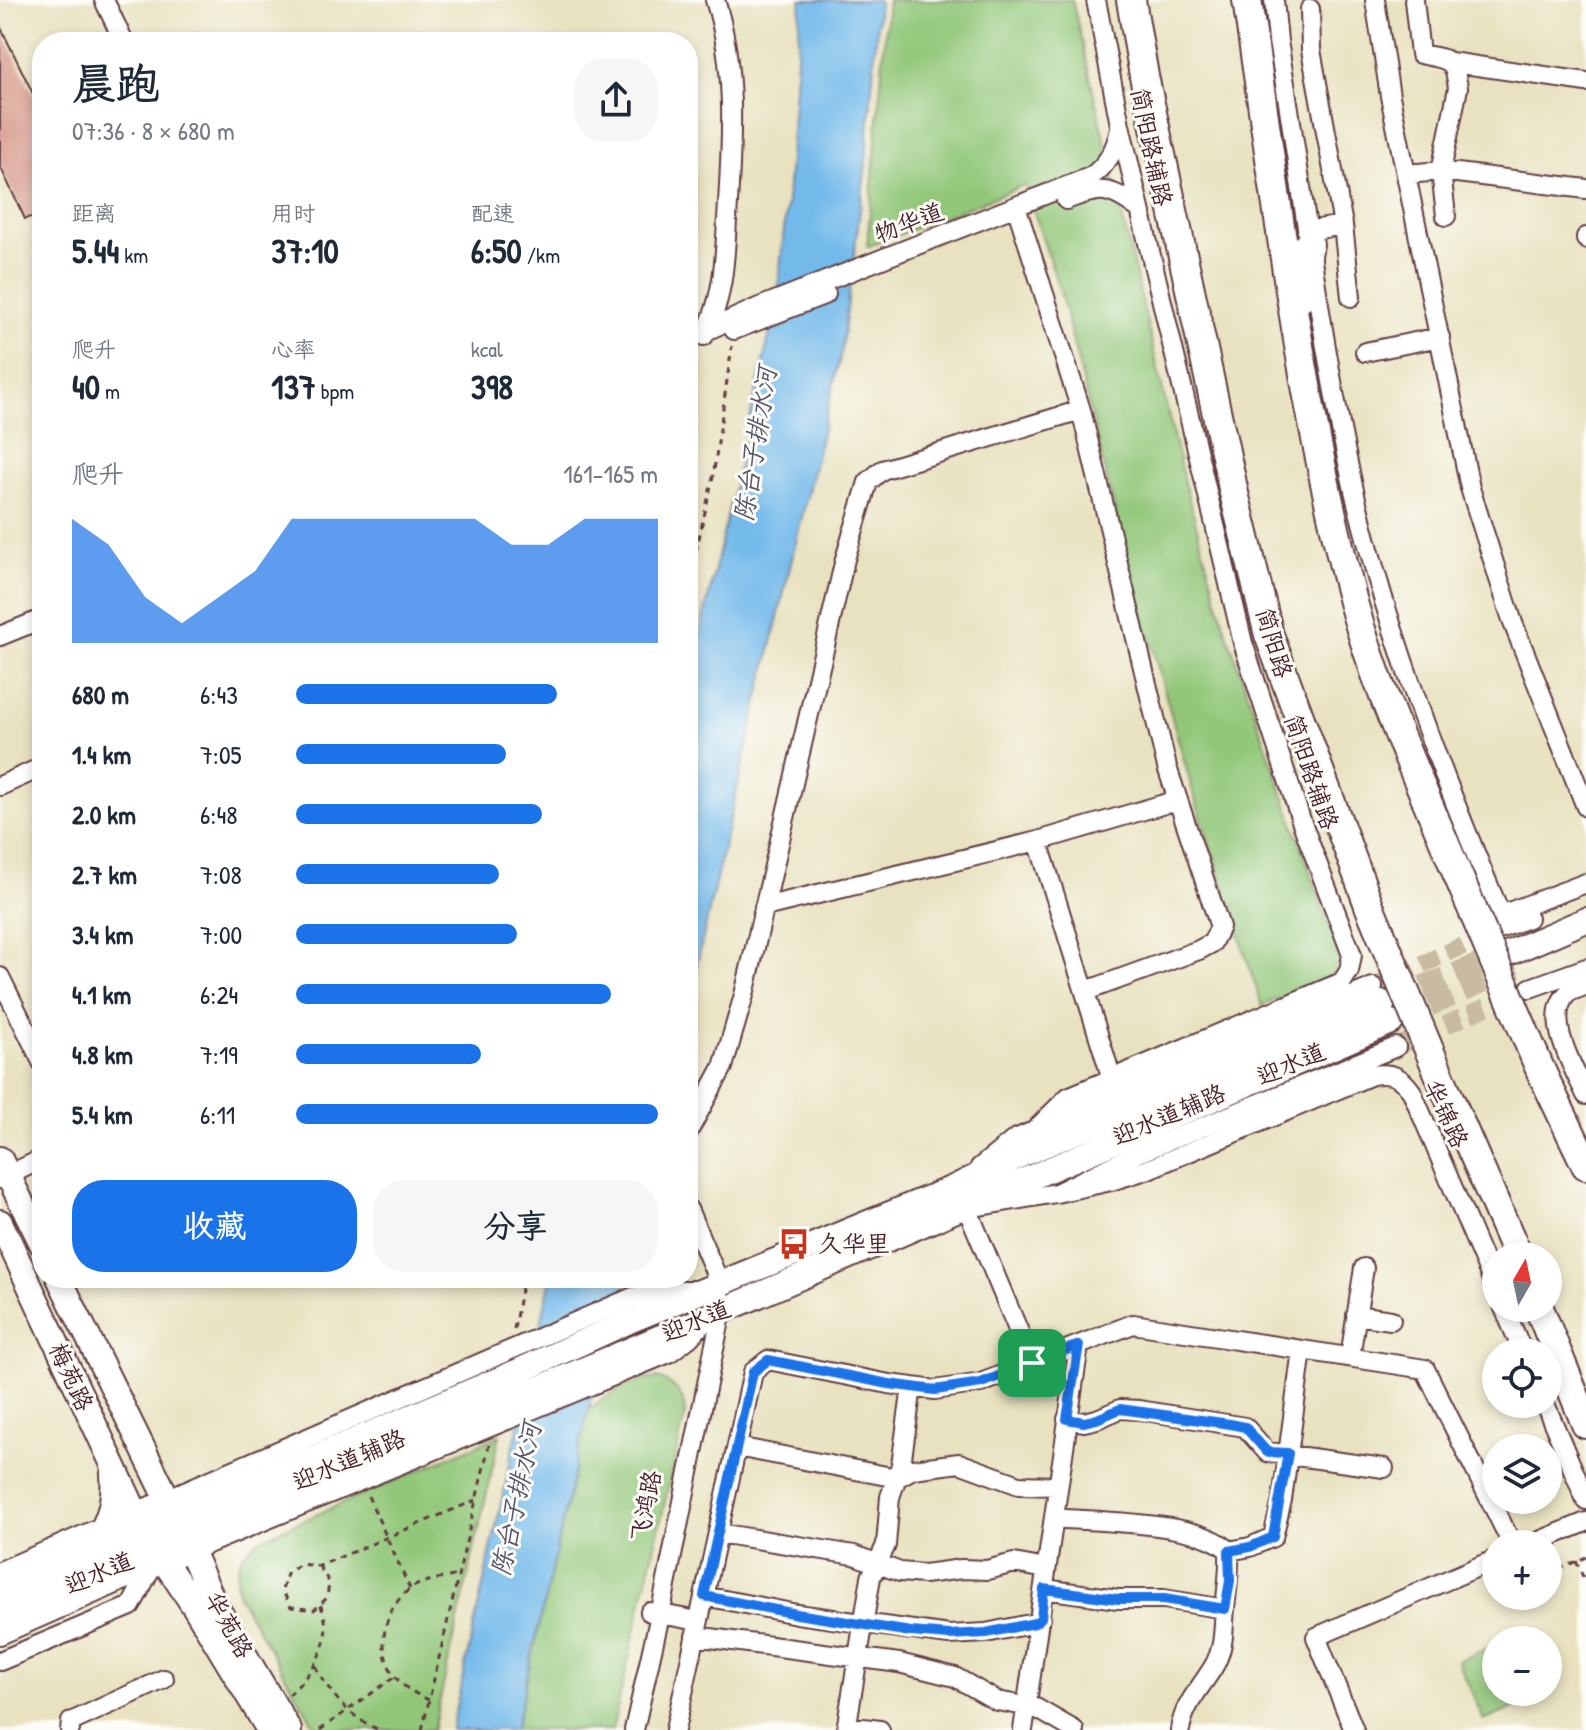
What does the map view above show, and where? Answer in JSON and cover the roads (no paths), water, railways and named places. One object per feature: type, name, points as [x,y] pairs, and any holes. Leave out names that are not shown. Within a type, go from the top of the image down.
[{"type":"highway","points":[[1117,0],[1144,76]]},
{"type":"highway","name":"简阳路","points":[[1131,0],[1144,76],[1234,493],[1269,635],[1370,908],[1512,1242]]},
{"type":"highway","points":[[1247,0],[1300,244],[1295,324],[1310,410],[1354,604],[1385,695],[1457,873],[1540,1069],[1586,1165]]},
{"type":"highway","points":[[1545,1322],[1586,1424]]},
{"type":"main road","points":[[1586,920],[1512,959],[1586,938]]},
{"type":"main road","name":"迎水道","points":[[0,1616],[161,1524],[238,1502],[517,1406],[622,1362],[715,1314],[1382,1004]]},
{"type":"main road","points":[[3,1171],[32,1225]]},
{"type":"main road","name":"迎水道","points":[[238,1502],[516,1356],[628,1310],[713,1288],[959,1202]]},
{"type":"main road","name":"梅苑路","points":[[0,1222],[111,1461],[161,1524]]},
{"type":"main road","name":"梅苑路","points":[[64,1288],[144,1452]]},
{"type":"main road","points":[[144,1452],[161,1524]]},
{"type":"main road","points":[[144,1452],[160,1473],[161,1524]]},
{"type":"main road","points":[[89,1566],[109,1517],[114,1495],[111,1461]]},
{"type":"main road","name":"华苑路","points":[[161,1524],[196,1609],[273,1719],[289,1730]]},
{"type":"main road","name":"迎水道","points":[[0,1591],[89,1566]]},
{"type":"street","points":[[97,0],[112,32]]},
{"type":"street","points":[[104,0],[119,32]]},
{"type":"street","points":[[698,333],[704,321],[714,277],[723,179],[721,73],[707,0]]},
{"type":"street","points":[[698,333],[721,283],[731,161],[727,52],[715,0]]},
{"type":"street","name":"简阳路辅路","points":[[1033,1132],[1068,1097],[1326,991],[1342,982],[1349,971],[1352,955],[1302,823],[1243,643],[1139,209],[1096,0]]},
{"type":"street","points":[[1274,0],[1300,244],[1357,500],[1384,602],[1438,761],[1500,922]]},
{"type":"street","points":[[1375,0],[1390,96],[1470,488],[1513,623],[1586,807]]},
{"type":"street","points":[[1414,0],[1420,54],[1443,57],[1450,62],[1455,68],[1458,88],[1441,171],[1446,216]]},
{"type":"street","points":[[1310,9],[1311,50],[1343,225],[1351,297]]},
{"type":"street","points":[[1450,62],[1586,82]]},
{"type":"street","points":[[1286,90],[1317,86]]},
{"type":"street","name":"物华道","points":[[698,338],[1018,212],[1098,172],[1111,153],[1120,125]]},
{"type":"street","points":[[1406,174],[1441,171],[1586,189]]},
{"type":"street","name":"物华道","points":[[1018,212],[1099,190],[1114,192],[1139,209]]},
{"type":"street","points":[[1018,212],[1081,410],[1167,767],[1220,927],[1212,943],[1199,950],[1086,991]]},
{"type":"street","points":[[1300,244],[1343,225]]},
{"type":"street","name":"物华道","points":[[698,338],[733,331],[757,315]]},
{"type":"street","points":[[1365,352],[1440,337]]},
{"type":"street","points":[[698,1113],[723,1067],[744,995],[845,559],[868,482],[882,470],[1081,410]]},
{"type":"street","points":[[0,636],[32,623]]},
{"type":"street","points":[[0,647],[32,634]]},
{"type":"street","points":[[0,786],[32,772]]},
{"type":"street","points":[[764,907],[1038,841],[1178,800]]},
{"type":"street","points":[[1038,841],[1112,1079]]},
{"type":"street","points":[[1500,922],[1586,883]]},
{"type":"street","points":[[1500,922],[1586,895]]},
{"type":"street","points":[[1530,988],[1586,968]]},
{"type":"street","points":[[0,977],[32,1042]]},
{"type":"street","points":[[1586,985],[1569,993],[1558,1015],[1559,1031],[1586,1095]]},
{"type":"street","name":"迎水道辅路","points":[[959,1202],[1015,1139],[1382,1004]]},
{"type":"street","name":"迎水道辅路","points":[[959,1202],[1056,1193],[1136,1154],[1396,1047]]},
{"type":"street","name":"华锦路","points":[[1056,1193],[1146,1170],[1372,1075],[1390,1074],[1398,1077],[1412,1092],[1482,1256]]},
{"type":"street","points":[[3,1171],[32,1162]]},
{"type":"street","points":[[959,1202],[1032,1363]]},
{"type":"street","points":[[698,1241],[713,1288]]},
{"type":"street","points":[[698,1255],[713,1288]]},
{"type":"street","points":[[1350,1357],[1364,1268]]},
{"type":"street","name":"飞鸿路","points":[[634,1730],[715,1314],[713,1288]]},
{"type":"street","points":[[1356,1315],[1391,1320]]},
{"type":"street","points":[[681,1729],[697,1629],[753,1372],[768,1360],[935,1390],[981,1383],[1133,1324],[1425,1369],[1505,1530]]},
{"type":"street","points":[[1023,1730],[1079,1345]]},
{"type":"street","points":[[1229,1551],[1250,1547],[1273,1537],[1302,1350]]},
{"type":"street","name":"迎水道辅路","points":[[0,1635],[161,1524],[516,1356]]},
{"type":"street","points":[[880,1730],[846,1728],[871,1577],[886,1545],[890,1497],[904,1448],[912,1387]]},
{"type":"street","name":"迎水道辅路","points":[[0,1571],[104,1527],[161,1524],[361,1481],[494,1425],[517,1406]]},
{"type":"street","points":[[1067,1419],[1084,1422],[1120,1409],[1230,1424],[1245,1427],[1267,1452],[1384,1468]]},
{"type":"street","points":[[1551,1418],[1586,1500]]},
{"type":"street","points":[[737,1447],[897,1478],[913,1469],[959,1463],[1019,1485],[1058,1486]]},
{"type":"street","points":[[1054,1518],[1161,1526],[1221,1542],[1229,1551],[1230,1581],[1223,1643],[1216,1662],[1183,1711],[1180,1730]]},
{"type":"street","points":[[1562,1532],[1586,1522]]},
{"type":"street","points":[[0,1661],[131,1606],[161,1524]]},
{"type":"street","points":[[718,1533],[854,1555],[900,1572],[924,1574],[962,1569],[987,1570],[1014,1563],[1046,1569]]},
{"type":"street","points":[[1354,1730],[1316,1637],[1482,1565]]},
{"type":"street","points":[[1044,1589],[1118,1599],[1164,1599],[1225,1609]]},
{"type":"street","points":[[704,1596],[864,1625],[949,1635],[986,1633],[1035,1623],[1041,1618]]},
{"type":"street","points":[[655,1614],[697,1629],[899,1663],[955,1677],[997,1701],[1036,1708],[1074,1730]]},
{"type":"street","name":"飞鸿路","points":[[622,1730],[655,1614]]},
{"type":"street","points":[[70,1730],[71,1722],[164,1679]]},
{"type":"water","name":"陈台子排水河","points":[[801,0],[879,0],[865,172],[841,353],[698,960],[698,642],[776,307]]},
{"type":"water","name":"陈台子排水河","points":[[549,1288],[624,1288],[588,1410],[515,1730],[451,1730]]},
{"type":"tunnel","points":[[1373,987],[1493,932]]},
{"type":"tunnel","points":[[1389,1001],[1485,963]]},
{"type":"tunnel","points":[[1396,1019],[1516,966]]},
{"type":"tunnel","points":[[1396,1047],[1518,993]]},
{"type":"place","name":"久华里","points":[[794,1244]]}]
